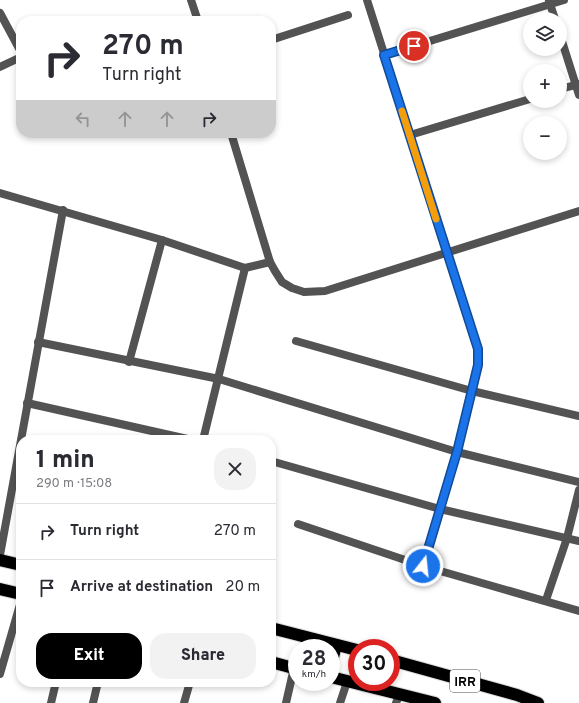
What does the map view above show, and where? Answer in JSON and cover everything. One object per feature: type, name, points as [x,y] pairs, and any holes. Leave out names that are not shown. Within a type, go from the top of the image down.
[{"type":"highway","points":[[0,560],[16,564]]},
{"type":"highway","points":[[0,589],[16,593]]},
{"type":"highway","points":[[276,629],[313,639]]},
{"type":"highway","name":"IRR","points":[[400,662],[517,695],[538,703]]},
{"type":"highway","points":[[276,663],[288,666]]},
{"type":"highway","name":"IRR","points":[[340,680],[398,698],[435,703]]},
{"type":"street","points":[[192,0],[197,16]]},
{"type":"street","points":[[367,0],[478,349],[478,365],[457,452],[423,566]]},
{"type":"street","points":[[384,55],[550,2],[564,0]]},
{"type":"street","points":[[550,2],[553,12]]},
{"type":"street","points":[[0,13],[16,43]]},
{"type":"street","points":[[276,38],[348,15]]},
{"type":"street","points":[[567,55],[577,84],[579,95]]},
{"type":"street","points":[[0,67],[16,59]]},
{"type":"street","points":[[567,87],[577,84]]},
{"type":"street","points":[[410,135],[523,101]]},
{"type":"street","points":[[233,138],[270,262],[282,282],[292,288],[304,292],[325,291],[579,211]]},
{"type":"street","points":[[0,193],[63,210],[162,240],[245,268],[270,262]]},
{"type":"street","points":[[21,435],[63,210]]},
{"type":"street","points":[[129,362],[162,240]]},
{"type":"street","points":[[204,435],[245,268]]},
{"type":"street","points":[[296,341],[472,391],[579,416]]},
{"type":"street","points":[[38,342],[129,362],[219,379],[457,452],[579,482]]},
{"type":"street","points":[[27,403],[170,435]]},
{"type":"street","points":[[276,463],[440,509],[579,541]]},
{"type":"street","points":[[0,555],[16,465]]},
{"type":"street","points":[[546,600],[567,538],[579,490]]},
{"type":"street","points":[[298,524],[423,566],[546,600],[579,611]]},
{"type":"street","points":[[0,674],[2,653],[16,615]]},
{"type":"street","points":[[340,703],[347,682]]},
{"type":"street","points":[[51,703],[55,687]]},
{"type":"street","points":[[93,703],[97,687]]},
{"type":"street","points":[[184,703],[189,687]]},
{"type":"street","points":[[286,703],[289,691]]},
{"type":"slow traffic","points":[[402,111],[436,219]]},
{"type":"route","points":[[414,46],[384,55],[478,349],[478,365],[457,452],[423,566]]}]
